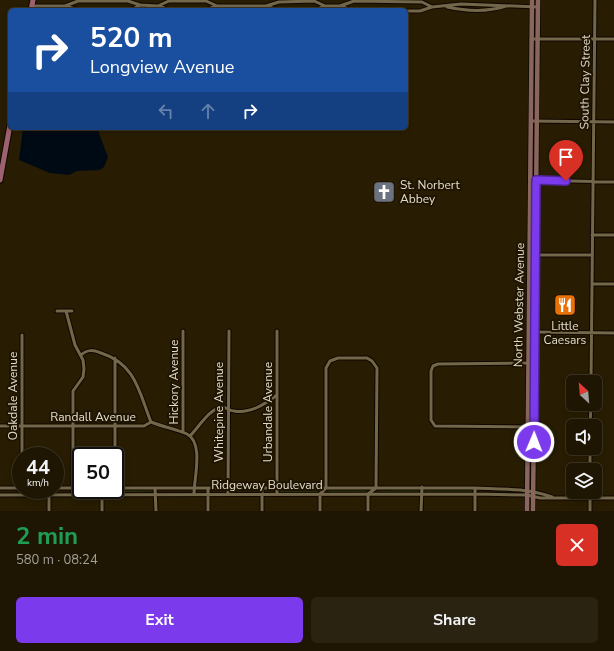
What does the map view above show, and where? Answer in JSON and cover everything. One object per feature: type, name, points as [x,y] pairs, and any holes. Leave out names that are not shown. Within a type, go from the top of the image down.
[{"type":"main road","name":"North Webster Avenue","points":[[527,511],[532,0]]},
{"type":"main road","name":"North Webster Avenue","points":[[533,511],[538,0]]},
{"type":"main road","points":[[0,180],[9,130]]},
{"type":"street","name":"South Clay Street","points":[[591,375],[595,0]]},
{"type":"street","points":[[65,6],[78,1],[128,1],[140,6],[158,6],[164,8]]},
{"type":"street","points":[[158,6],[169,1],[206,1],[217,6]]},
{"type":"street","points":[[211,8],[217,6],[266,6],[279,2],[300,1],[314,1],[325,6]]},
{"type":"street","points":[[340,6],[354,1],[422,2],[432,7]]},
{"type":"street","points":[[408,11],[420,11],[432,7],[444,7],[461,4],[496,4],[506,6],[538,7]]},
{"type":"street","points":[[32,5],[65,6],[72,8]]},
{"type":"street","points":[[136,8],[140,6]]},
{"type":"street","points":[[266,6],[272,8]]},
{"type":"street","points":[[320,8],[325,6],[340,6],[346,8]]},
{"type":"street","points":[[444,7],[460,10],[496,10],[506,6]]},
{"type":"street","points":[[531,39],[614,39]]},
{"type":"street","points":[[530,121],[614,122]]},
{"type":"street","points":[[530,180],[614,182]]},
{"type":"street","points":[[592,235],[614,235]]},
{"type":"street","points":[[529,255],[592,255]]},
{"type":"street","points":[[592,284],[614,284]]},
{"type":"street","points":[[57,311],[72,311]]},
{"type":"street","points":[[66,311],[75,345],[82,355],[84,363],[84,374],[73,391],[73,447]]},
{"type":"street","name":"Urbandale Avenue","points":[[277,330],[277,494]]},
{"type":"street","name":"Hickory Avenue","points":[[182,432],[183,331]]},
{"type":"street","name":"Whitepine Avenue","points":[[228,331],[228,494]]},
{"type":"street","points":[[529,332],[614,333]]},
{"type":"street","name":"Oakdale Avenue","points":[[22,336],[22,447]]},
{"type":"street","points":[[82,355],[92,350],[115,358],[125,365],[136,383],[151,422]]},
{"type":"street","points":[[115,358],[115,447]]},
{"type":"street","points":[[320,511],[320,494],[326,488],[326,368],[330,361],[336,358],[364,358],[372,361],[377,368],[376,488],[368,494],[368,511]]},
{"type":"street","points":[[534,364],[437,364],[431,370],[431,420],[435,426],[534,427]]},
{"type":"street","points":[[194,494],[197,454],[195,445],[190,436],[215,411],[223,407],[240,412],[256,408],[277,395]]},
{"type":"street","name":"Randall Avenue","points":[[0,426],[144,426],[151,422],[190,436]]},
{"type":"street","points":[[422,487],[422,511]]},
{"type":"street","name":"Ridgeway Boulevard","points":[[124,488],[422,487],[475,488],[533,493]]},
{"type":"street","points":[[0,488],[12,488]]},
{"type":"street","points":[[155,488],[156,511]]},
{"type":"street","points":[[208,488],[208,511]]},
{"type":"street","points":[[262,488],[262,511]]},
{"type":"street","points":[[475,488],[475,511]]},
{"type":"street","name":"Ridgeway Boulevard","points":[[124,494],[475,494],[527,492]]},
{"type":"street","points":[[533,493],[540,498],[566,498]]},
{"type":"street","points":[[533,493],[553,498]]},
{"type":"street","name":"Ridgeway Boulevard","points":[[0,495],[12,495]]},
{"type":"street","points":[[602,498],[614,498]]},
{"type":"street","points":[[49,499],[49,511]]},
{"type":"street","points":[[102,499],[102,511]]},
{"type":"street","points":[[590,499],[590,511]]},
{"type":"green space","points":[[124,489],[152,489],[153,491],[124,493]]},
{"type":"green space","points":[[281,489],[316,489],[318,491],[280,492]]},
{"type":"green space","points":[[329,489],[365,490],[366,492],[329,493]]},
{"type":"green space","points":[[418,489],[418,493],[380,493],[379,491]]},
{"type":"green space","points":[[425,489],[471,489],[472,492],[426,493],[424,491]]},
{"type":"shaded area","points":[[23,130],[98,130],[108,157],[104,167],[100,170],[77,171],[69,175],[50,173],[19,160]]},
{"type":"place","name":"St. Norbert Abbey","points":[[384,192]]},
{"type":"place","name":"Little Caesars","points":[[565,305]]},
{"type":"route","points":[[534,442],[536,180],[566,181]]}]
